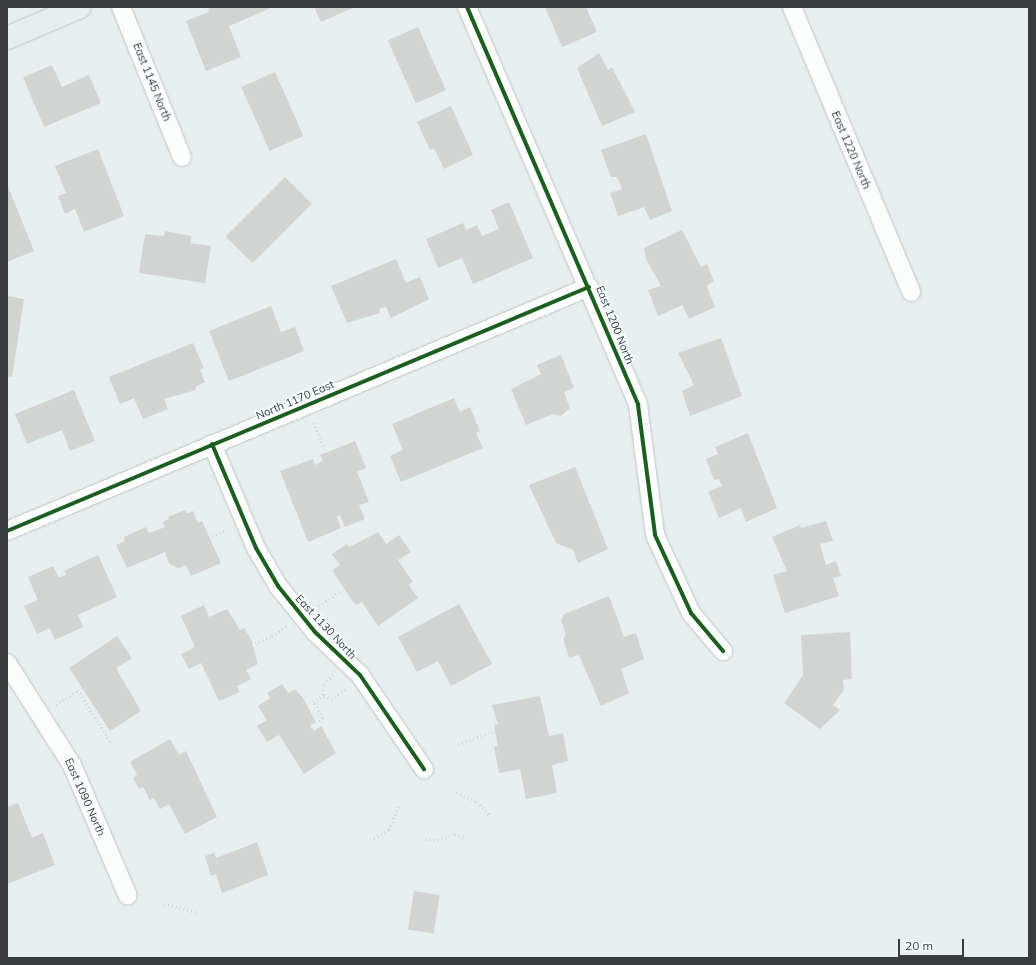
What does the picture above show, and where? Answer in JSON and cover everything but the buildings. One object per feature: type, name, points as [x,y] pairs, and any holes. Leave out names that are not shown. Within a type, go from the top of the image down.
[{"type":"street","points":[[7,38],[80,7]]},
{"type":"street","name":"East 1145 North","points":[[121,7],[182,157]]},
{"type":"street","name":"East 1200 North","points":[[467,7],[589,287],[638,405],[655,535],[691,613],[723,652]]},
{"type":"street","name":"East 1220 North","points":[[792,7],[911,292]]},
{"type":"street","name":"North 1170 East","points":[[7,531],[589,287]]},
{"type":"street","name":"East 1130 North","points":[[212,444],[256,548],[278,586],[315,632],[360,675],[424,769]]},
{"type":"street","name":"East 1090 North","points":[[7,664],[72,765],[128,896]]},
{"type":"path","points":[[313,420],[325,450]]},
{"type":"path","points":[[212,536],[230,528]]},
{"type":"path","points":[[316,607],[341,590]]},
{"type":"path","points":[[255,643],[272,636],[287,625]]},
{"type":"path","points":[[334,674],[323,686],[324,695],[331,700],[347,688]]},
{"type":"path","points":[[54,706],[78,690],[112,744]]},
{"type":"path","points":[[319,721],[323,718],[312,702],[324,695]]},
{"type":"path","points":[[458,744],[493,732]]},
{"type":"path","points":[[456,792],[480,805],[491,816]]},
{"type":"path","points":[[370,840],[389,830],[398,806]]},
{"type":"path","points":[[426,839],[438,840],[455,834],[465,838]]},
{"type":"path","points":[[164,904],[197,912]]},
{"type":"cycle path","points":[[467,7],[638,405],[655,535],[691,613],[723,651]]},
{"type":"cycle path","points":[[7,531],[589,287]]},
{"type":"cycle path","points":[[212,444],[256,548],[278,586],[315,632],[360,675],[424,769]]}]
